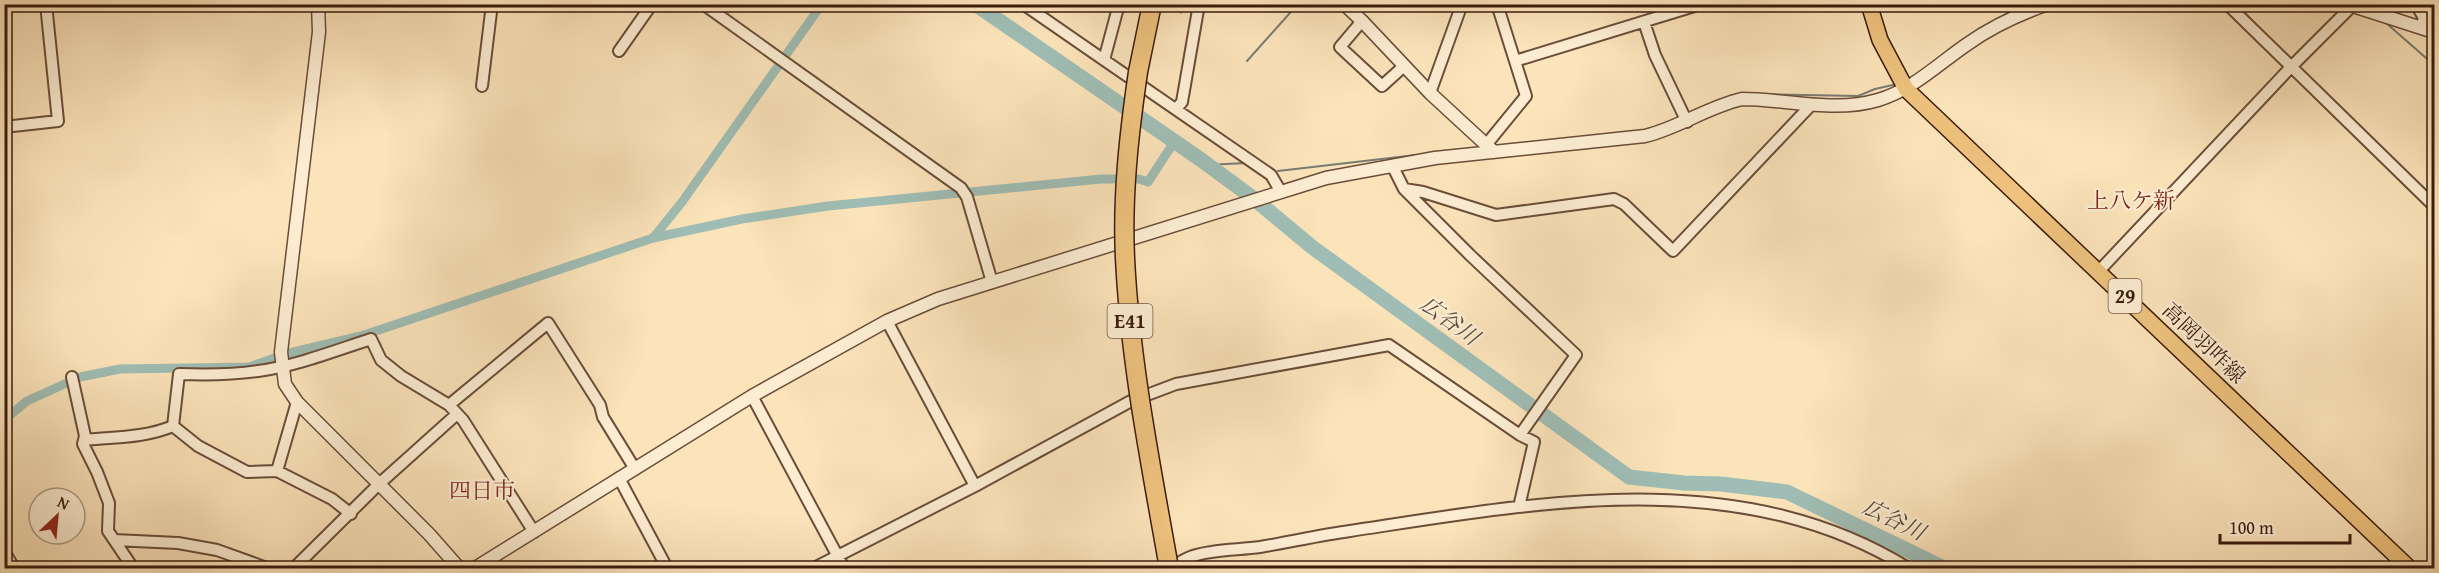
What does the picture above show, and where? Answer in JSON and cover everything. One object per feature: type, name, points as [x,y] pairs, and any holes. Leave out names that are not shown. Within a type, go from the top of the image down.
[{"type":"highway","name":"E41","points":[[1152,4],[1138,72],[1127,162],[1125,257],[1134,354],[1168,568]]},
{"type":"main road","name":"高岡羽咋線","points":[[1869,4],[1880,40],[1906,89],[2409,568]]},
{"type":"street","points":[[4,127],[58,121],[46,4]]},
{"type":"street","points":[[318,4],[319,32],[281,360],[285,384],[297,402],[429,534],[459,568]]},
{"type":"street","points":[[482,87],[492,4]]},
{"type":"street","points":[[619,51],[652,4]]},
{"type":"street","points":[[703,4],[961,188],[967,197],[992,282]]},
{"type":"street","points":[[1023,4],[1271,175],[1277,194]]},
{"type":"street","points":[[1104,60],[1119,4]]},
{"type":"street","points":[[1176,109],[1182,102],[1199,4]]},
{"type":"street","points":[[1344,4],[1430,93],[1490,149]]},
{"type":"street","points":[[1430,93],[1462,4]]},
{"type":"street","points":[[1490,149],[1526,96],[1497,4]]},
{"type":"street","points":[[1515,62],[1701,4]]},
{"type":"street","points":[[475,568],[752,396],[887,321],[938,299],[1326,178],[1490,149],[1645,136],[1667,131],[1685,117],[1742,99],[1852,105],[1877,101],[1906,89],[1966,45],[1995,27],[2048,4]]},
{"type":"street","points":[[2227,4],[2434,206]]},
{"type":"street","points":[[2416,4],[2424,18],[2421,27]]},
{"type":"street","points":[[2099,271],[2291,67],[2352,6],[2434,32]]},
{"type":"street","points":[[1185,12],[1195,20]]},
{"type":"street","points":[[1362,21],[1340,46],[1382,86],[1404,66]]},
{"type":"street","points":[[1644,22],[1655,55],[1685,117]]},
{"type":"street","points":[[1404,189],[1423,192],[1496,215],[1614,200],[1624,204],[1673,251],[1812,104]]},
{"type":"street","points":[[1392,165],[1404,189],[1576,355],[1520,435]]},
{"type":"street","points":[[887,321],[975,486]]},
{"type":"street","points":[[449,405],[548,323],[600,405],[603,417],[635,469]]},
{"type":"street","points":[[173,426],[179,374],[214,375],[371,339],[381,360],[401,376],[449,405],[457,414],[534,532]]},
{"type":"street","points":[[814,568],[975,486],[1131,401],[1176,384],[1389,345],[1520,435],[1534,442],[1519,507]]},
{"type":"street","points":[[72,377],[85,436],[83,444],[98,472],[109,503],[107,526],[133,568]]},
{"type":"street","points":[[752,396],[844,568]]},
{"type":"street","points":[[277,471],[297,402]]},
{"type":"street","points":[[294,568],[379,484],[457,414]]},
{"type":"street","points":[[84,440],[142,435],[160,432],[173,426]]},
{"type":"street","points":[[173,426],[198,446],[247,472],[277,471],[332,499],[351,514]]},
{"type":"street","points":[[619,478],[667,568]]},
{"type":"street","points":[[1168,568],[1194,556],[1494,509],[1622,498],[1705,501],[1798,520],[1835,534],[1908,568]]},
{"type":"street","points":[[114,540],[178,543],[217,550],[267,568]]},
{"type":"street","points":[[4,551],[14,568]]},
{"type":"waterway","points":[[653,238],[682,202],[822,4]]},
{"type":"waterway","name":"広谷川","points":[[975,4],[1200,159],[1253,198],[1312,247],[1629,477],[1787,492],[1944,568]]},
{"type":"waterway","points":[[1247,61],[1298,4]]},
{"type":"waterway","points":[[1994,21],[2023,4]]},
{"type":"waterway","points":[[2385,22],[2434,65]]},
{"type":"waterway","points":[[1755,94],[1858,96],[1897,84]]},
{"type":"waterway","points":[[1703,107],[1728,97]]},
{"type":"waterway","points":[[4,420],[27,401],[80,377],[120,369],[249,367],[289,353],[361,336],[653,238],[742,219],[828,206],[1101,179],[1139,179],[1148,182],[1174,142]]},
{"type":"waterway","points":[[1278,171],[1416,155]]},
{"type":"waterway","points":[[1207,165],[1246,163]]},
{"type":"tunnel","points":[[1177,4],[1186,12]]},
{"type":"district","name":"上八ケ新","points":[[2131,200]]},
{"type":"district","name":"四日市","points":[[482,490]]}]
